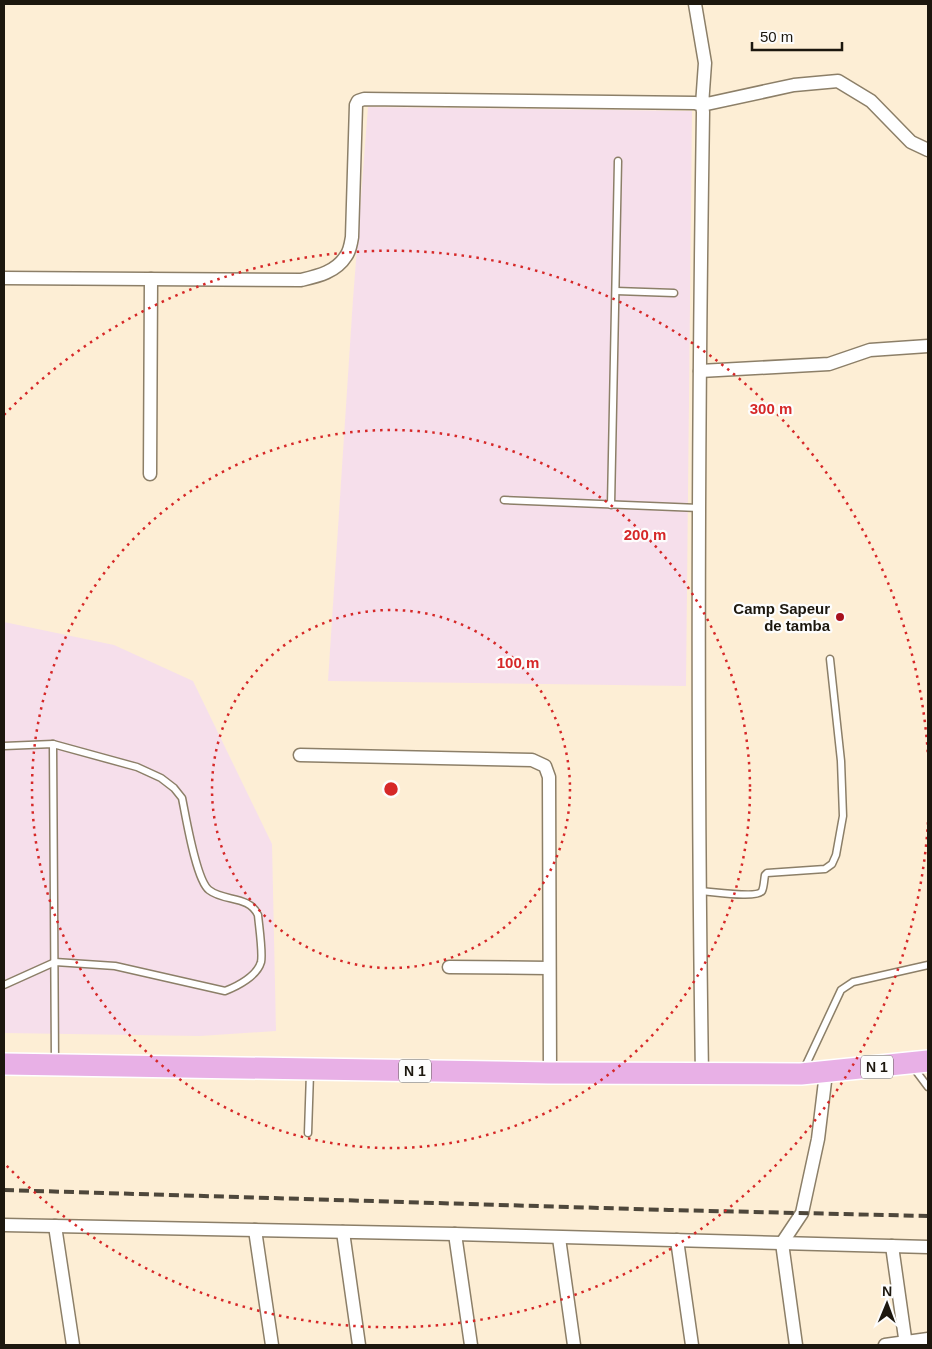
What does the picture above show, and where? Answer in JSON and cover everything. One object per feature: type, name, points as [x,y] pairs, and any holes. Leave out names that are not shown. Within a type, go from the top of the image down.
[{"type":"highway","name":"N 1","points":[[4,1064],[702,1075],[826,1073],[920,1063]]},
{"type":"street","points":[[696,4],[705,63],[702,105],[699,508],[699,891],[702,1075]]},
{"type":"street","points":[[4,278],[300,280],[319,276],[337,267],[347,255],[352,237],[356,105],[358,101],[364,99],[695,103],[702,105],[794,85],[838,81],[871,101],[911,142],[928,150]]},
{"type":"street","points":[[150,474],[151,279]]},
{"type":"street","points":[[700,371],[829,364],[870,350],[928,346]]},
{"type":"street","points":[[300,755],[532,760],[545,766],[550,777],[550,1073]]},
{"type":"street","points":[[449,967],[549,968]]},
{"type":"street","points":[[796,1345],[782,1243],[802,1213],[818,1139],[826,1073]]},
{"type":"street","points":[[4,1225],[455,1234],[928,1247]]},
{"type":"street","points":[[55,1226],[73,1345]]},
{"type":"street","points":[[255,1230],[272,1345]]},
{"type":"street","points":[[343,1232],[359,1345]]},
{"type":"street","points":[[455,1234],[471,1345]]},
{"type":"street","points":[[559,1238],[574,1345]]},
{"type":"street","points":[[677,1240],[692,1345]]},
{"type":"street","points":[[892,1246],[906,1344]]},
{"type":"street","points":[[885,1345],[906,1344],[928,1339]]},
{"type":"lane","points":[[611,505],[618,160]]},
{"type":"lane","points":[[616,291],[674,293]]},
{"type":"lane","points":[[504,500],[699,508]]},
{"type":"lane","points":[[699,891],[751,895],[760,893],[767,873],[825,869],[832,864],[836,855],[843,816],[841,761],[830,659]]},
{"type":"lane","points":[[52,744],[55,1064]]},
{"type":"lane","points":[[4,746],[52,744],[137,767],[160,778],[174,788],[182,798],[200,878],[208,890],[250,904],[255,908],[258,915],[261,961],[252,975],[234,988],[226,991],[115,966],[55,962],[4,985]]},
{"type":"lane","points":[[802,1074],[841,990],[852,982],[928,965]]},
{"type":"lane","points":[[920,1063],[928,1088]]},
{"type":"lane","points":[[308,1133],[311,1069]]},
{"type":"shaded area","points":[[368,107],[692,111],[686,686],[328,681],[353,299]]},
{"type":"shaded area","points":[[4,622],[114,645],[193,681],[272,844],[276,1031],[200,1036],[4,1033]]},
{"type":"railway","points":[[4,1190],[928,1216]]},
{"type":"place","name":"Camp Sapeur de tamba","points":[[840,617]]}]
